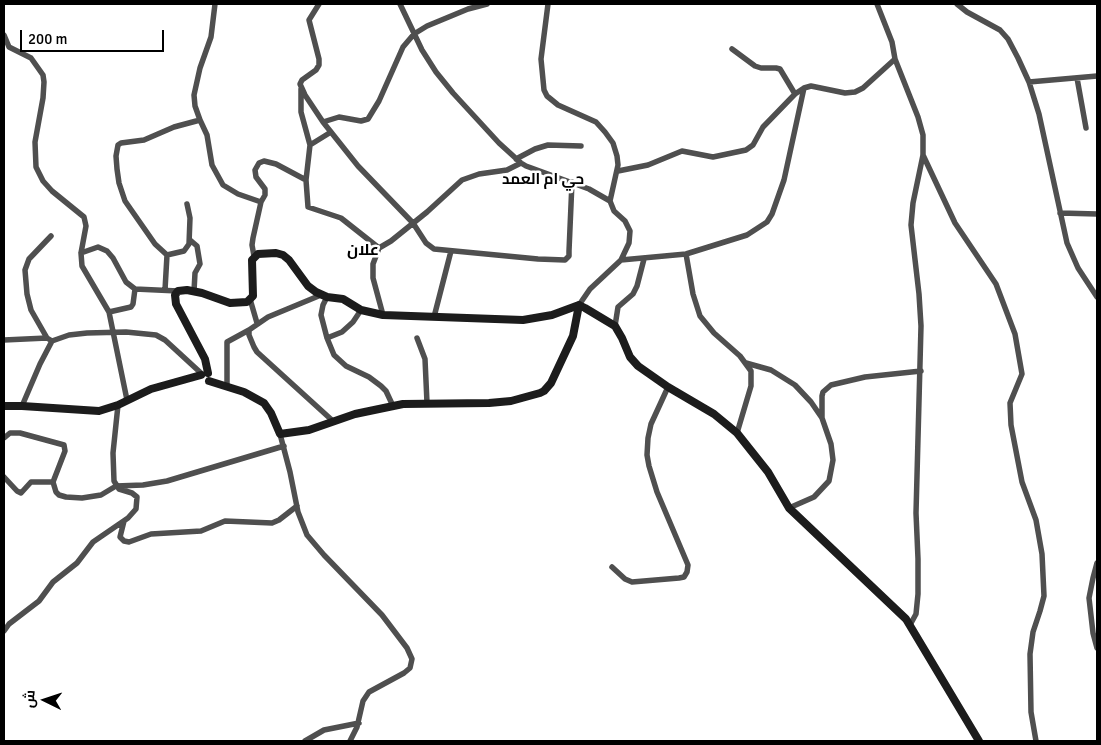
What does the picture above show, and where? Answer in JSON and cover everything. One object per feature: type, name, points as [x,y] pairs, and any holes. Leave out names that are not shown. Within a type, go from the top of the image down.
[{"type":"street","points":[[216,4],[211,37],[200,68],[194,95],[195,106],[207,135],[212,165],[223,185],[238,194],[261,202]]},
{"type":"street","points":[[319,4],[309,20],[319,65],[316,70],[302,80],[301,87],[301,112],[310,145],[306,180],[308,207],[340,218],[379,248]]},
{"type":"street","points":[[280,434],[309,430],[355,414],[393,406],[427,403],[502,402],[532,396],[544,391],[556,375],[568,350],[575,331],[579,306],[590,289],[621,260],[629,243],[630,231],[625,221],[614,210],[610,201],[572,182],[519,161],[499,143],[445,84],[430,64],[400,4]]},
{"type":"street","points":[[323,122],[335,118],[361,121],[370,118],[403,47],[414,34],[427,26],[468,9],[487,4]]},
{"type":"street","points":[[548,4],[541,59],[544,90],[552,102],[591,118],[600,126],[616,151],[618,171],[610,201]]},
{"type":"street","points":[[877,4],[892,42],[895,59],[923,135],[923,155],[913,203],[911,225],[920,303],[920,371],[916,513],[918,594],[916,614],[910,625]]},
{"type":"street","points":[[957,4],[975,16],[996,26],[1005,35],[1029,82],[1039,114],[1067,243],[1082,276],[1097,297]]},
{"type":"street","points":[[4,35],[10,47],[30,58],[43,75],[43,98],[36,142],[36,167],[43,181],[52,191],[84,217],[86,231],[80,253],[82,266],[85,275],[109,312],[127,400]]},
{"type":"street","points":[[732,49],[755,66],[780,69],[795,94]]},
{"type":"street","points":[[618,171],[648,165],[682,151],[714,158],[746,150],[753,145],[763,127],[795,94],[804,88],[811,86],[845,93],[855,92],[863,88],[895,59]]},
{"type":"street","points":[[1029,82],[1097,76]]},
{"type":"street","points":[[1077,78],[1086,128]]},
{"type":"street","points":[[301,87],[323,122],[358,166],[413,223],[430,248],[565,260],[569,256],[572,182]]},
{"type":"street","points":[[621,260],[686,254],[747,235],[759,228],[770,218],[784,180],[804,88]]},
{"type":"street","points":[[167,255],[155,244],[125,201],[119,183],[116,149],[121,143],[144,140],[174,127],[200,120]]},
{"type":"street","points":[[310,145],[331,132]]},
{"type":"street","points":[[383,315],[372,273],[374,258],[379,248],[413,223],[462,180],[479,174],[507,170],[535,149],[548,145],[581,146]]},
{"type":"street","points":[[923,155],[955,222],[996,284],[1015,334],[1022,374],[1010,403],[1011,425],[1020,472],[1036,520],[1042,554],[1044,596],[1033,632],[1030,654],[1030,705],[1036,741]]},
{"type":"street","points":[[80,253],[98,248],[107,251],[126,282],[135,289],[194,291],[230,303],[243,303],[250,299],[253,292],[252,265],[254,256],[252,245],[261,202],[265,195],[264,189],[255,173],[257,166],[261,162],[276,164],[306,180]]},
{"type":"street","points":[[167,255],[184,251],[190,244],[190,218],[187,204]]},
{"type":"street","points":[[1060,213],[1097,214]]},
{"type":"street","points":[[50,339],[32,310],[27,294],[25,270],[29,259],[51,236]]},
{"type":"street","points":[[190,240],[198,247],[200,264],[195,273],[194,291]]},
{"type":"street","points":[[434,317],[451,251]]},
{"type":"street","points":[[254,256],[263,253],[283,255],[308,286],[324,296],[343,299],[361,310],[383,315],[523,320],[552,315],[579,306],[608,321],[615,326],[634,362],[668,387],[714,414],[737,433],[752,449],[790,508],[890,602],[910,625],[980,741]]},
{"type":"street","points":[[686,254],[700,316],[714,333],[746,363],[752,375],[751,386],[737,433]]},
{"type":"street","points":[[165,290],[167,255]]},
{"type":"street","points":[[615,326],[618,307],[633,294],[644,259]]},
{"type":"street","points":[[109,312],[131,307],[135,289]]},
{"type":"street","points":[[178,291],[175,295],[176,304],[203,355],[205,377]]},
{"type":"street","points":[[227,386],[227,342],[276,312],[324,296]]},
{"type":"street","points":[[324,296],[321,315],[327,338],[337,359],[381,386],[386,391],[393,406]]},
{"type":"street","points":[[250,299],[257,323]]},
{"type":"street","points":[[327,338],[345,330],[361,310]]},
{"type":"street","points":[[249,330],[250,340],[258,352],[334,422]]},
{"type":"street","points":[[4,340],[50,339],[75,334],[114,332],[135,332],[160,336],[205,377],[244,392],[264,404],[271,412],[284,446],[302,526],[311,540],[376,607],[402,641],[412,662],[408,670],[400,676],[369,692],[363,701],[358,723],[350,741]]},
{"type":"street","points":[[417,338],[425,359],[427,403]]},
{"type":"street","points":[[22,406],[50,339]]},
{"type":"street","points":[[746,363],[761,366],[784,377],[811,402],[822,418],[831,444],[832,470],[829,481],[814,497],[790,508]]},
{"type":"street","points":[[822,418],[822,396],[831,385],[865,377],[920,371]]},
{"type":"street","points":[[4,406],[104,410],[151,389],[205,377]]},
{"type":"street","points":[[612,567],[625,579],[632,582],[679,578],[687,572],[688,565],[657,492],[647,455],[651,424],[668,387]]},
{"type":"street","points":[[4,631],[9,624],[39,601],[53,582],[76,563],[93,542],[134,512],[138,500],[135,495],[122,491],[116,486],[113,474],[118,405]]},
{"type":"street","points":[[4,438],[10,433],[20,433],[65,446],[53,482],[57,494],[66,497],[82,498],[101,495],[116,486],[143,485],[167,481],[284,446]]},
{"type":"street","points":[[4,477],[21,493],[31,482],[53,482]]},
{"type":"street","points":[[124,521],[120,537],[122,540],[129,542],[152,534],[201,531],[225,521],[272,523],[279,520],[296,506]]},
{"type":"street","points":[[1097,563],[1092,578],[1089,607],[1097,648]]},
{"type":"street","points":[[305,741],[324,730],[358,723]]},
{"type":"street","points":[[971,741],[973,729]]},
{"type":"district","name":"حي ام العمد","points":[[543,180]]},
{"type":"district","name":"علان","points":[[363,251]]}]
